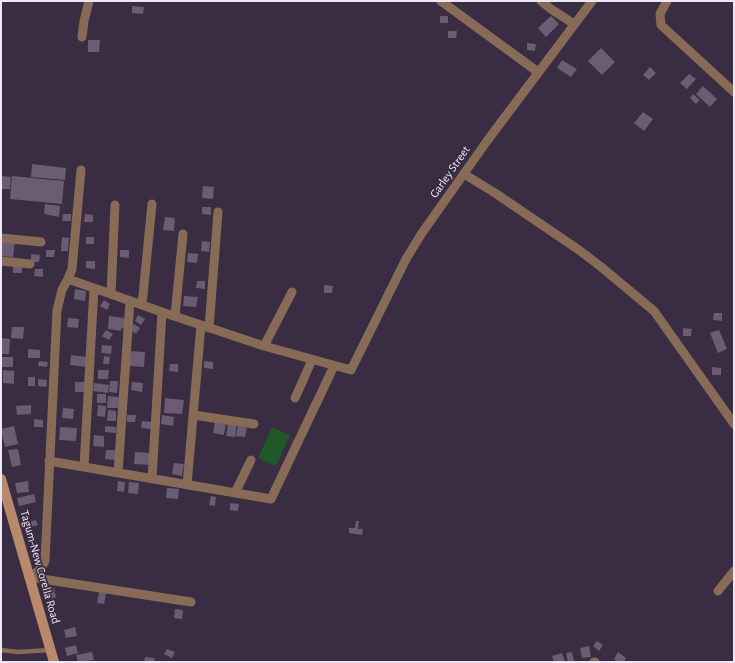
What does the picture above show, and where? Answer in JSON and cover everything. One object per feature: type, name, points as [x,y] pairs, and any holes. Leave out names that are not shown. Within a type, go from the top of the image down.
[{"type":"main road","name":"Tagum-New Corella Road","points":[[1,479],[54,662]]},
{"type":"street","points":[[82,37],[89,1]]},
{"type":"street","points":[[441,1],[538,72]]},
{"type":"street","points":[[541,1],[574,24]]},
{"type":"street","name":"Garley Street","points":[[334,366],[351,370],[406,259],[422,233],[538,72],[592,1]]},
{"type":"street","points":[[665,2],[660,14],[661,25],[734,92]]},
{"type":"street","points":[[29,577],[41,568],[45,561],[57,310],[62,290],[72,269],[81,170]]},
{"type":"street","points":[[464,174],[495,193],[579,250],[654,310],[734,424]]},
{"type":"street","points":[[142,305],[152,204]]},
{"type":"street","points":[[111,294],[115,205]]},
{"type":"street","points":[[187,485],[193,415],[218,212]]},
{"type":"street","points":[[175,316],[184,234]]},
{"type":"street","points":[[1,238],[41,242]]},
{"type":"street","points":[[1,261],[30,264]]},
{"type":"street","points":[[49,461],[271,499],[334,366],[264,346],[68,280]]},
{"type":"street","points":[[84,467],[94,288]]},
{"type":"street","points":[[264,346],[292,292]]},
{"type":"street","points":[[118,473],[130,301]]},
{"type":"street","points":[[152,479],[162,312]]},
{"type":"street","points":[[295,398],[312,360]]},
{"type":"street","points":[[193,415],[254,424]]},
{"type":"street","points":[[235,493],[251,460]]},
{"type":"street","points":[[718,591],[734,571]]},
{"type":"street","points":[[29,577],[191,602]]},
{"type":"lane","points":[[1,650],[18,652],[51,650]]},
{"type":"green space","points":[[272,427],[290,435],[276,466],[258,458]]},
{"type":"building","points":[[132,6],[144,7],[143,14],[132,13]]},
{"type":"building","points":[[440,16],[448,16],[448,23],[440,23]]},
{"type":"building","points":[[551,16],[559,24],[546,37],[538,28]]},
{"type":"building","points":[[448,31],[457,31],[456,38],[448,38]]},
{"type":"building","points":[[88,40],[100,40],[99,52],[88,52]]},
{"type":"building","points":[[527,43],[536,44],[535,51],[527,50]]},
{"type":"building","points":[[601,48],[615,62],[602,75],[588,61]]},
{"type":"building","points":[[562,60],[577,69],[571,77],[557,68]]},
{"type":"building","points":[[650,67],[656,73],[649,80],[643,75]]},
{"type":"building","points":[[689,74],[696,79],[687,89],[680,83]]},
{"type":"building","points":[[703,86],[717,99],[710,107],[696,94]]},
{"type":"building","points":[[693,94],[700,100],[696,104],[690,98]]},
{"type":"building","points":[[643,112],[653,119],[644,131],[634,123]]},
{"type":"building","points":[[32,164],[66,168],[65,180],[31,177]]},
{"type":"building","points":[[1,176],[11,177],[10,189],[1,189]]},
{"type":"building","points":[[12,176],[64,181],[62,204],[10,199]]},
{"type":"building","points":[[203,186],[214,187],[213,199],[202,198]]},
{"type":"building","points":[[45,204],[60,206],[59,217],[44,214]]},
{"type":"building","points":[[202,207],[211,207],[211,215],[202,214]]},
{"type":"building","points":[[63,214],[71,214],[71,221],[62,221]]},
{"type":"building","points":[[85,214],[93,215],[93,222],[84,222]]},
{"type":"building","points":[[165,217],[175,218],[174,231],[163,230]]},
{"type":"building","points":[[62,237],[69,238],[68,251],[61,251]]},
{"type":"building","points":[[86,237],[94,237],[94,244],[86,244]]},
{"type":"building","points":[[1,240],[15,241],[13,257],[1,256]]},
{"type":"building","points":[[202,241],[210,242],[209,252],[201,251]]},
{"type":"building","points":[[46,250],[55,250],[54,257],[46,257]]},
{"type":"building","points":[[120,250],[129,250],[129,258],[120,257]]},
{"type":"building","points":[[188,253],[198,254],[197,263],[187,262]]},
{"type":"building","points":[[31,254],[40,255],[39,262],[31,262]]},
{"type":"building","points":[[86,261],[95,261],[95,269],[86,268]]},
{"type":"building","points":[[13,266],[22,266],[22,273],[13,273]]},
{"type":"building","points":[[35,269],[43,269],[43,277],[34,276]]},
{"type":"building","points":[[197,281],[205,281],[205,289],[196,288]]},
{"type":"building","points":[[324,285],[333,286],[332,293],[324,293]]},
{"type":"building","points":[[75,289],[86,291],[85,301],[74,299]]},
{"type":"building","points":[[184,296],[198,297],[196,307],[183,306]]},
{"type":"building","points":[[104,300],[110,304],[107,310],[100,306]]},
{"type":"building","points":[[714,313],[722,313],[722,321],[713,320]]},
{"type":"building","points":[[138,315],[145,319],[141,325],[135,321]]},
{"type":"building","points":[[109,316],[125,318],[124,328],[121,328],[121,331],[108,329]]},
{"type":"building","points":[[68,318],[79,319],[78,328],[67,327]]},
{"type":"building","points":[[134,324],[140,328],[136,334],[130,330]]},
{"type":"building","points":[[12,327],[24,327],[23,339],[11,338]]},
{"type":"building","points":[[683,328],[692,329],[691,336],[683,336]]},
{"type":"building","points":[[106,330],[113,334],[109,340],[102,336]]},
{"type":"building","points":[[719,330],[727,349],[718,353],[710,333]]},
{"type":"building","points":[[1,338],[10,339],[9,354],[1,354]]},
{"type":"building","points":[[102,345],[112,346],[111,354],[101,353]]},
{"type":"building","points":[[28,349],[40,350],[40,358],[28,358]]},
{"type":"building","points":[[130,351],[145,352],[144,367],[130,366]]},
{"type":"building","points":[[71,355],[88,357],[86,367],[70,365]]},
{"type":"building","points":[[104,356],[110,357],[109,364],[103,364]]},
{"type":"building","points":[[1,357],[13,357],[13,367],[1,367]]},
{"type":"building","points":[[39,361],[48,362],[47,367],[38,366]]},
{"type":"building","points":[[204,361],[213,362],[213,369],[204,368]]},
{"type":"building","points":[[170,364],[178,364],[178,372],[169,371]]},
{"type":"building","points":[[712,367],[721,368],[721,375],[712,375]]},
{"type":"building","points":[[3,370],[14,371],[14,384],[3,383]]},
{"type":"building","points":[[98,370],[109,370],[108,379],[98,379]]},
{"type":"building","points":[[28,377],[35,377],[35,386],[28,386]]},
{"type":"building","points":[[38,379],[47,380],[46,387],[38,386]]},
{"type":"building","points":[[110,381],[118,381],[117,393],[109,392]]},
{"type":"building","points":[[75,382],[85,382],[84,392],[75,392]]},
{"type":"building","points":[[132,382],[143,383],[142,392],[131,390]]},
{"type":"building","points":[[94,383],[109,385],[108,393],[93,391]]},
{"type":"building","points":[[97,394],[106,394],[106,403],[97,403]]},
{"type":"building","points":[[108,396],[119,397],[118,408],[107,408]]},
{"type":"building","points":[[165,398],[184,400],[182,414],[164,413]]},
{"type":"building","points":[[31,405],[31,414],[17,415],[16,406]]},
{"type":"building","points":[[98,405],[106,406],[105,417],[97,416]]},
{"type":"building","points":[[63,408],[74,409],[73,419],[62,418]]},
{"type":"building","points":[[108,410],[116,411],[116,421],[107,421]]},
{"type":"building","points":[[127,415],[136,415],[135,422],[127,422]]},
{"type":"building","points":[[162,415],[174,417],[173,426],[161,424]]},
{"type":"building","points":[[34,419],[43,420],[43,427],[34,427]]},
{"type":"building","points":[[142,421],[152,422],[151,429],[141,428]]},
{"type":"building","points":[[215,421],[226,423],[224,435],[213,433]]},
{"type":"building","points":[[228,423],[237,424],[235,437],[226,436]]},
{"type":"building","points":[[14,426],[18,444],[5,447],[1,429]]},
{"type":"building","points":[[105,426],[116,427],[116,433],[105,432]]},
{"type":"building","points":[[238,426],[247,428],[245,437],[236,436]]},
{"type":"building","points":[[60,427],[77,428],[76,441],[59,440]]},
{"type":"building","points":[[94,435],[104,436],[104,447],[93,446]]},
{"type":"building","points":[[18,449],[21,465],[12,467],[8,450]]},
{"type":"building","points":[[106,450],[117,450],[116,460],[105,459]]},
{"type":"building","points":[[135,452],[150,453],[149,465],[134,464]]},
{"type":"building","points":[[174,463],[184,464],[182,476],[172,474]]},
{"type":"building","points":[[28,481],[29,492],[17,493],[15,483]]},
{"type":"building","points":[[118,481],[125,482],[124,492],[117,491]]},
{"type":"building","points":[[129,482],[139,483],[138,494],[128,493]]},
{"type":"building","points":[[167,488],[179,489],[178,499],[166,498]]},
{"type":"building","points":[[34,494],[36,502],[19,506],[17,498]]},
{"type":"building","points":[[211,496],[216,497],[215,506],[209,505]]},
{"type":"building","points":[[230,503],[239,504],[238,511],[230,510]]},
{"type":"building","points":[[36,520],[38,525],[31,527],[29,522]]},
{"type":"building","points":[[356,521],[359,521],[358,529],[363,529],[362,535],[349,533],[349,528],[355,528]]},
{"type":"building","points":[[54,588],[56,597],[47,600],[45,591]]},
{"type":"building","points":[[99,592],[106,593],[104,604],[97,603]]},
{"type":"building","points":[[175,609],[183,610],[182,619],[174,618]]},
{"type":"building","points":[[75,627],[77,636],[66,638],[64,630]]},
{"type":"building","points":[[597,641],[603,645],[599,651],[593,646]]},
{"type":"building","points":[[76,645],[78,653],[67,656],[65,648]]},
{"type":"building","points":[[589,646],[591,657],[582,658],[580,648]]},
{"type":"building","points":[[167,649],[175,652],[172,658],[164,654]]},
{"type":"building","points":[[92,652],[94,660],[78,662],[76,655]]},
{"type":"building","points":[[572,652],[574,661],[568,662],[566,653]]},
{"type":"building","points":[[618,652],[626,658],[624,662],[618,662],[614,659]]},
{"type":"building","points":[[562,653],[565,662],[554,662],[552,656]]},
{"type":"building","points":[[145,657],[155,658],[154,662],[144,662]]}]
